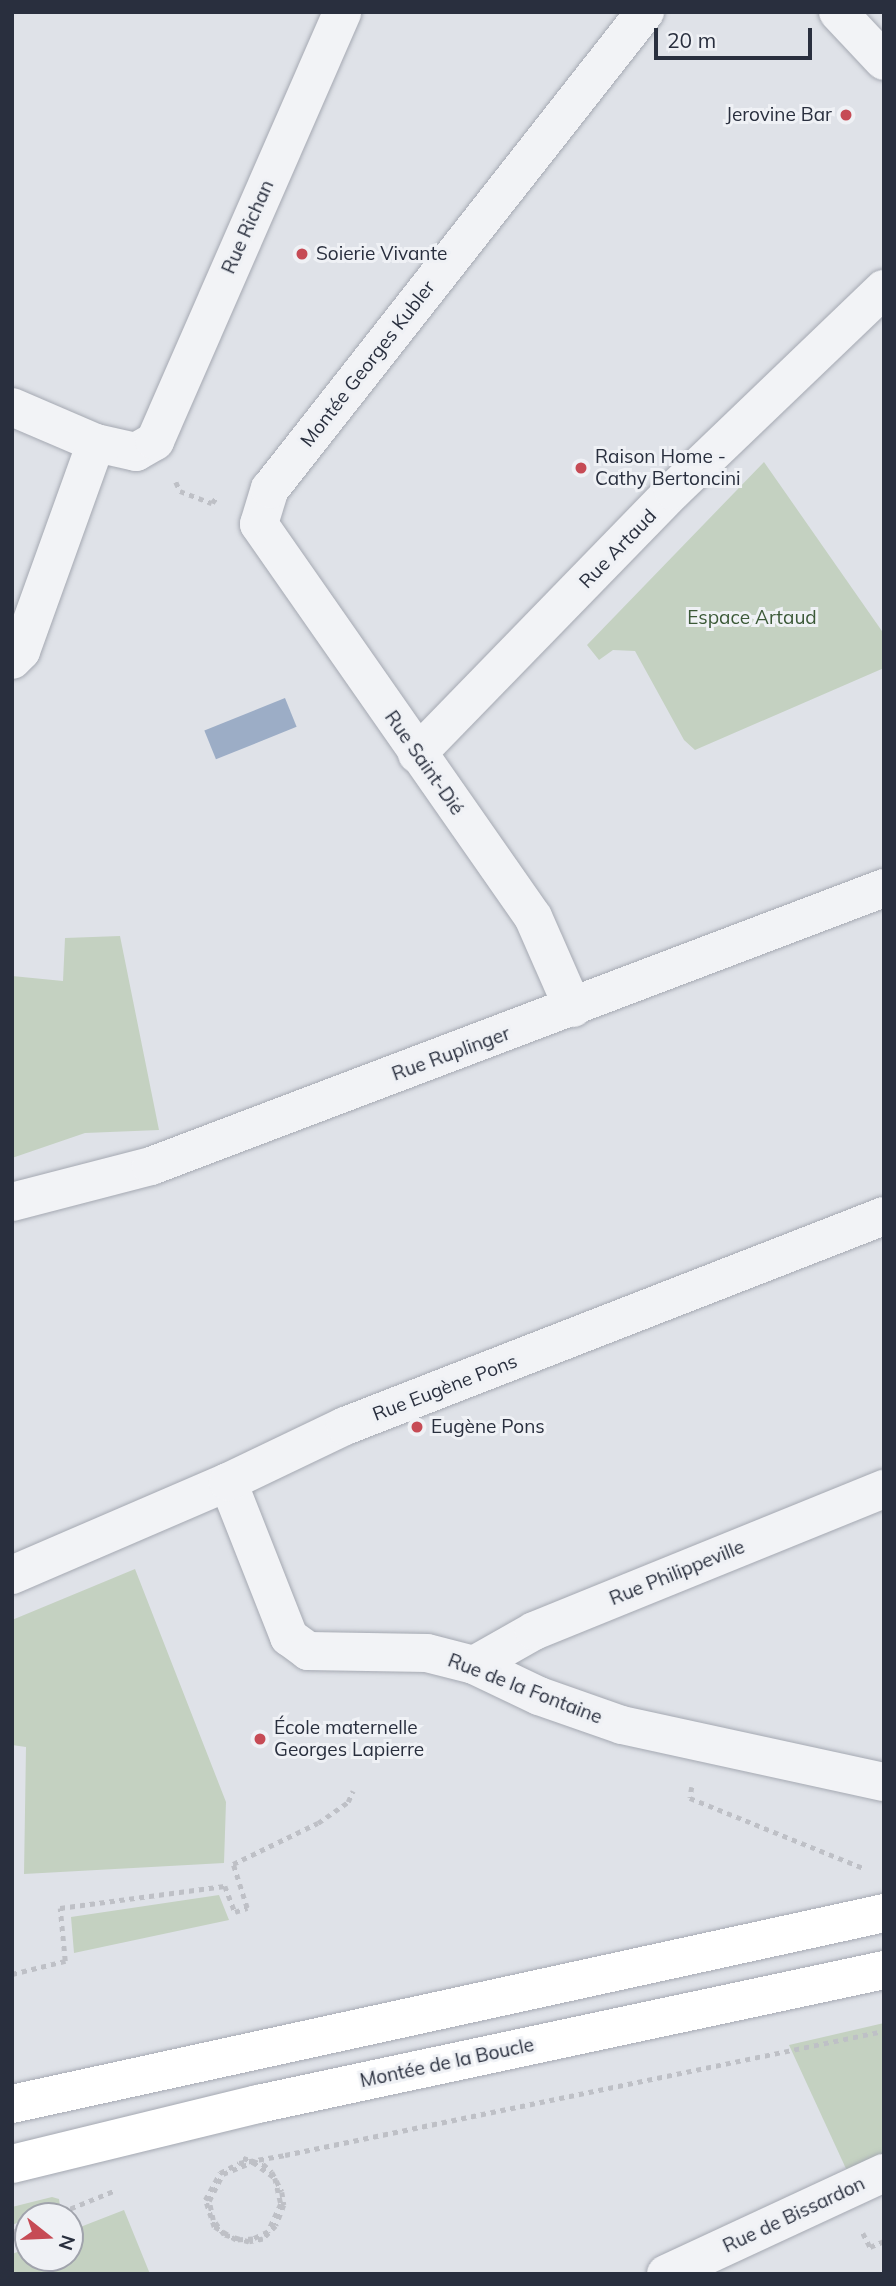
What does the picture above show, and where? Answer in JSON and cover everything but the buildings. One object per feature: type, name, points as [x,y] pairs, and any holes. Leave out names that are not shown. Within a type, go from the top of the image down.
[{"type":"main road","points":[[12,2104],[884,1913]]},
{"type":"main road","name":"Montée de la Boucle","points":[[12,2164],[258,2104],[884,1970]]},
{"type":"street","name":"Rue Richan","points":[[96,443],[136,452],[155,441],[342,12]]},
{"type":"street","name":"Montée Georges Kubler","points":[[260,524],[270,489],[645,12]]},
{"type":"street","points":[[838,12],[884,61]]},
{"type":"street","name":"Rue Artaud","points":[[417,754],[673,491],[884,289]]},
{"type":"street","points":[[12,407],[96,443],[21,651],[12,660]]},
{"type":"street","name":"Rue Saint-Dié","points":[[260,524],[417,754],[533,917],[573,1009]]},
{"type":"street","name":"Rue Ruplinger","points":[[12,1202],[151,1166],[573,1009],[884,888]]},
{"type":"street","name":"Rue Eugène Pons","points":[[12,1575],[228,1482],[345,1426],[884,1216]]},
{"type":"street","name":"Rue de la Fontaine","points":[[228,1482],[289,1637],[308,1651],[427,1653],[474,1665],[539,1696],[622,1725],[717,1749],[884,1782]]},
{"type":"street","name":"Rue Philippeville","points":[[474,1665],[534,1631],[884,1489]]},
{"type":"street","name":"Rue de Bissardon","points":[[666,2274],[884,2173]]},
{"type":"path","points":[[12,1974],[65,1961],[61,1908],[225,1886],[235,1912],[247,1908],[233,1864],[318,1823],[348,1802],[353,1791]]},
{"type":"path","points":[[741,1818],[870,1871]]},
{"type":"path","points":[[218,2162],[253,2160],[277,2180],[284,2205],[270,2233],[249,2242],[231,2239],[224,2235],[216,2228],[210,2211],[211,2192],[223,2174],[253,2162],[275,2178],[280,2191],[281,2203],[274,2225],[259,2238],[246,2240],[229,2237],[221,2234],[214,2227],[205,2200],[220,2173],[239,2163],[285,2155],[884,2031]]},
{"type":"path","points":[[84,2203],[126,2186]]},
{"type":"path","points":[[864,2236],[870,2247],[884,2241]]},
{"type":"green space","name":"Espace Artaud","points":[[764,462],[884,634],[884,668],[695,750],[684,740],[635,651],[613,650],[599,660],[587,645]]},
{"type":"green space","points":[[120,936],[159,1130],[85,1133],[12,1158],[12,976],[63,981],[65,938]]},
{"type":"green space","points":[[135,1569],[226,1802],[224,1863],[24,1874],[26,1747],[12,1745],[12,1620]]},
{"type":"green space","points":[[219,1895],[229,1920],[74,1953],[71,1917]]},
{"type":"green space","points":[[884,2023],[884,2157],[848,2173],[789,2045]]},
{"type":"green space","points":[[52,2197],[59,2199],[59,2202],[32,2202]]},
{"type":"green space","points":[[14,2206],[12,2225],[12,2207]]},
{"type":"green space","points":[[124,2210],[150,2274],[12,2274],[14,2253],[14,2272],[84,2272],[84,2226]]},
{"type":"water","points":[[285,698],[297,727],[216,759],[204,731]]},
{"type":"place","name":"Jerovine Bar","points":[[846,115]]},
{"type":"place","name":"Soierie Vivante","points":[[302,254]]},
{"type":"place","name":"Raison Home - Cathy Bertoncini","points":[[581,468]]},
{"type":"place","name":"Eugène Pons","points":[[417,1427]]},
{"type":"place","name":"École maternelle Georges Lapierre","points":[[260,1739]]}]
